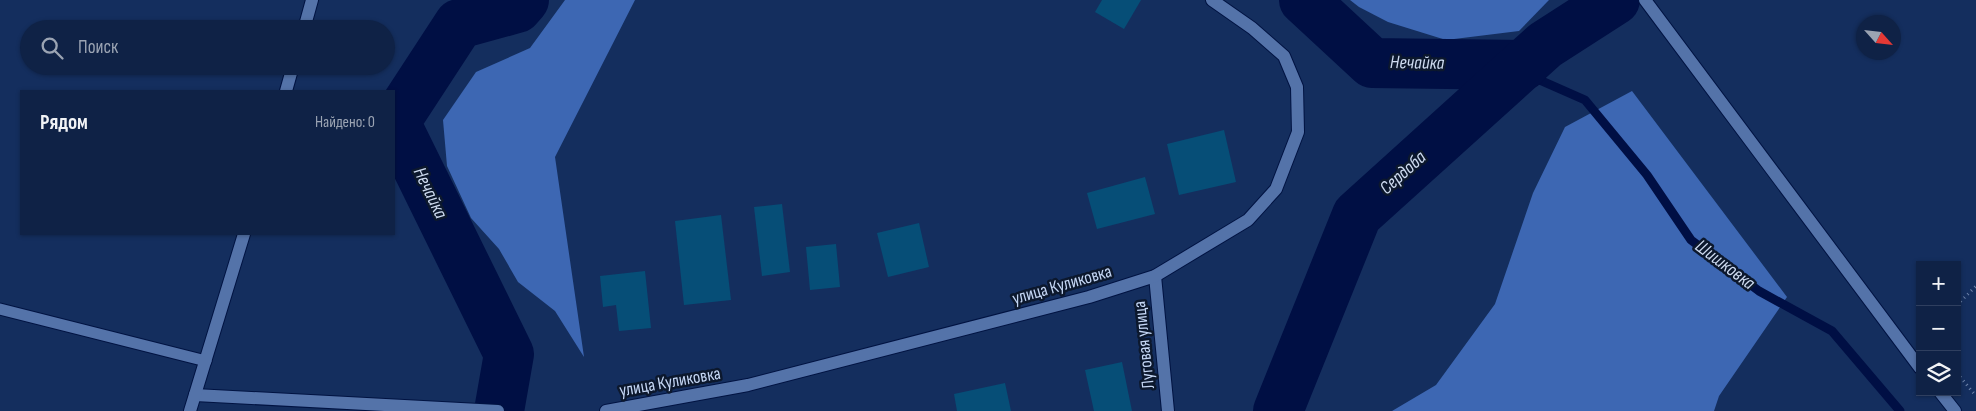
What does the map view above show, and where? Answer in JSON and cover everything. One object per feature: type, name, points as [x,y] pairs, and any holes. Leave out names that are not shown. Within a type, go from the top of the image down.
[{"type":"street","points":[[306,20],[312,0]]},
{"type":"street","name":"улица Куликовка","points":[[606,411],[748,386],[1089,298],[1155,276],[1248,220],[1276,189],[1298,132],[1297,87],[1284,56],[1252,28],[1212,0]]},
{"type":"street","points":[[1645,0],[1916,363]]},
{"type":"street","points":[[286,90],[290,75]]},
{"type":"street","points":[[190,411],[244,235]]},
{"type":"street","name":"Луговая улица","points":[[1155,276],[1168,411]]},
{"type":"street","points":[[195,395],[498,411]]},
{"type":"street","points":[[1943,396],[1955,411]]},
{"type":"lane","points":[[0,308],[206,361]]},
{"type":"path","points":[[1961,300],[1976,286]]},
{"type":"path","points":[[1961,378],[1976,396]]},
{"type":"shaded area","points":[[565,0],[635,0],[555,157],[584,357],[555,311],[518,282],[499,249],[471,218],[447,166],[443,120],[476,72],[530,48]]},
{"type":"shaded area","points":[[1350,0],[1549,0],[1519,31],[1446,40],[1388,22],[1359,7]]},
{"type":"shaded area","points":[[1632,91],[1787,297],[1719,396],[1714,411],[1392,411],[1436,385],[1495,304],[1533,193],[1565,127]]},
{"type":"building","points":[[1102,0],[1141,0],[1124,29],[1095,12]]},
{"type":"building","points":[[1224,130],[1236,182],[1179,195],[1167,144]]},
{"type":"building","points":[[1145,177],[1155,214],[1097,229],[1087,193]]},
{"type":"building","points":[[782,204],[790,272],[762,276],[754,207]]},
{"type":"building","points":[[721,215],[731,300],[684,305],[675,221]]},
{"type":"building","points":[[919,223],[929,267],[888,277],[877,233]]},
{"type":"building","points":[[836,244],[840,287],[810,290],[806,247]]},
{"type":"building","points":[[645,271],[651,328],[619,331],[616,305],[603,307],[600,276]]},
{"type":"building","points":[[1122,362],[1132,411],[1094,411],[1085,370]]},
{"type":"building","points":[[1005,383],[1011,411],[957,411],[954,394]]},
{"type":"waterway","name":"Нечайка","points":[[499,411],[509,354],[395,122],[459,24],[517,8],[524,0]]},
{"type":"waterway","name":"Нечайка","points":[[1304,0],[1372,63],[1524,65]]},
{"type":"waterway","name":"Сердоба","points":[[1278,411],[1357,215],[1545,45],[1615,0]]},
{"type":"waterway","name":"Шишковка","points":[[1517,70],[1585,100],[1647,175],[1691,240],[1759,291],[1832,331],[1900,411]]}]
